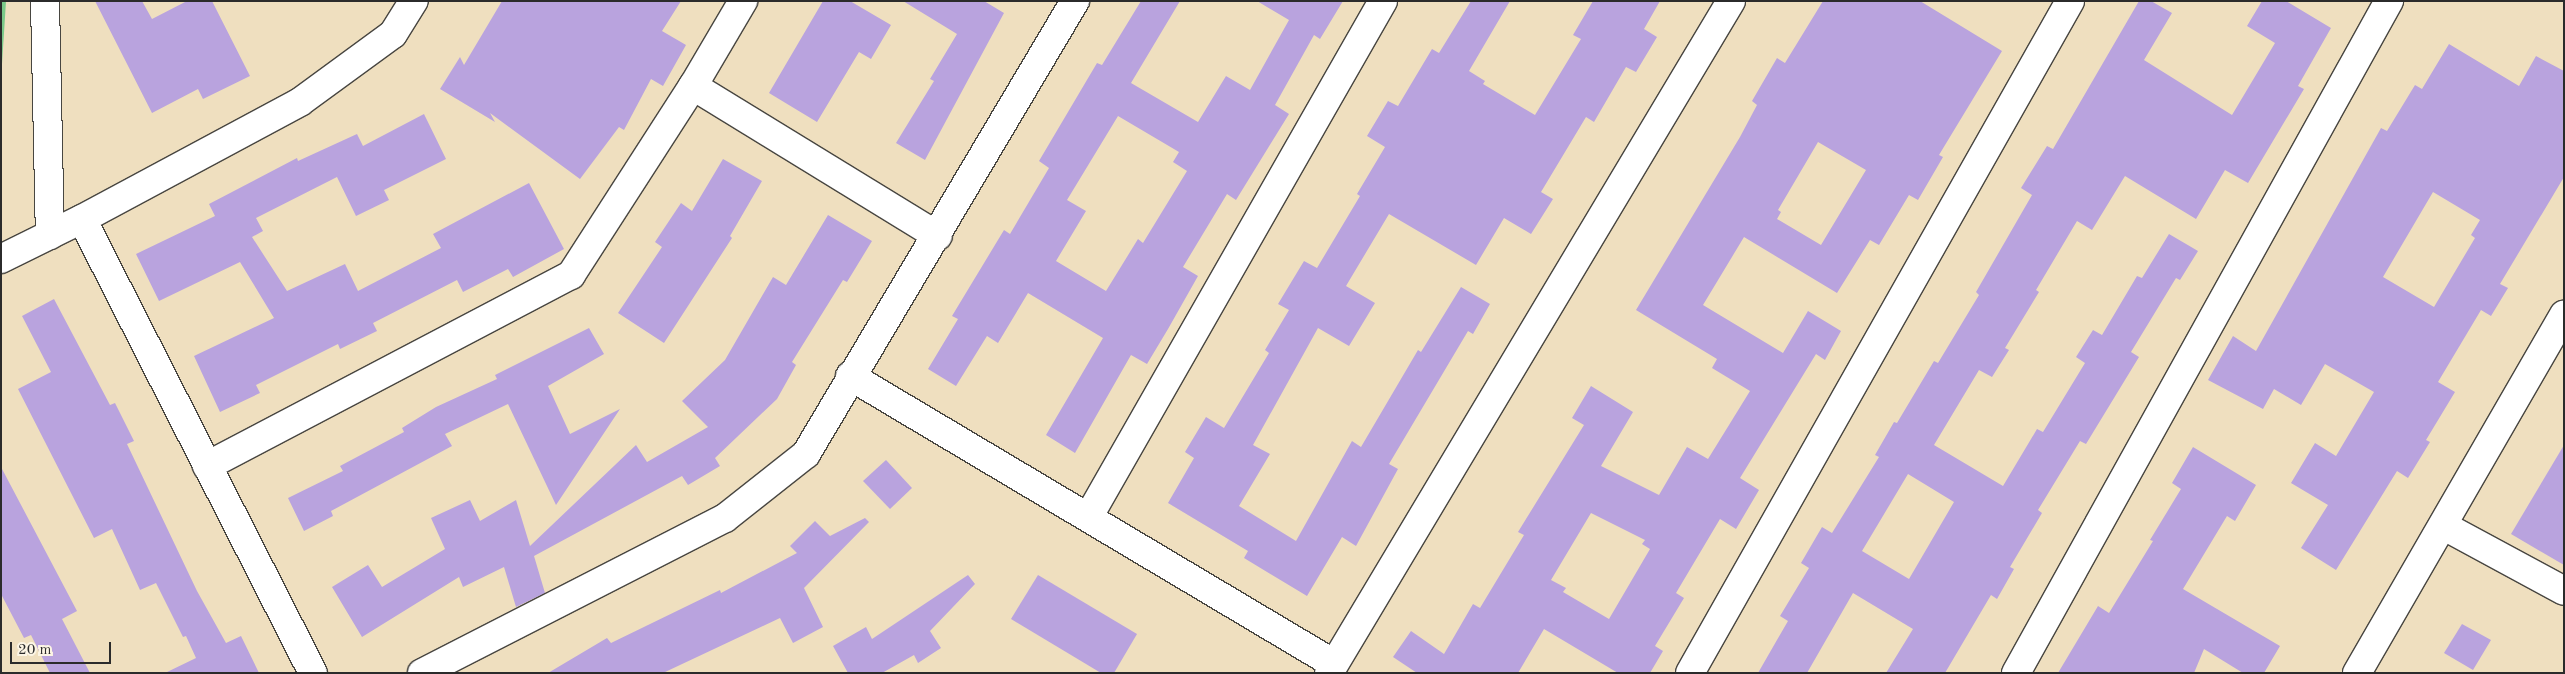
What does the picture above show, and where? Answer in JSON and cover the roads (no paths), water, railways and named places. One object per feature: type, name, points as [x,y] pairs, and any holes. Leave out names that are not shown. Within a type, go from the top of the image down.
[{"type":"street","points":[[45,1],[50,235]]},
{"type":"street","points":[[1,259],[82,220],[300,102],[393,34],[414,1]]},
{"type":"street","points":[[207,466],[571,275],[694,86],[742,1]]},
{"type":"street","points":[[422,673],[725,518],[806,454],[850,376],[938,236],[1075,1]]},
{"type":"street","points":[[1089,516],[1383,1]]},
{"type":"street","points":[[850,376],[1089,516],[1331,668],[1731,1]]},
{"type":"street","points":[[1690,673],[2070,1]]},
{"type":"street","points":[[2016,673],[2389,1]]},
{"type":"street","points":[[694,86],[938,236]]},
{"type":"street","points":[[82,220],[313,673]]},
{"type":"street","points":[[2357,673],[2444,526],[2564,314]]},
{"type":"street","points":[[2444,526],[2564,591]]}]
